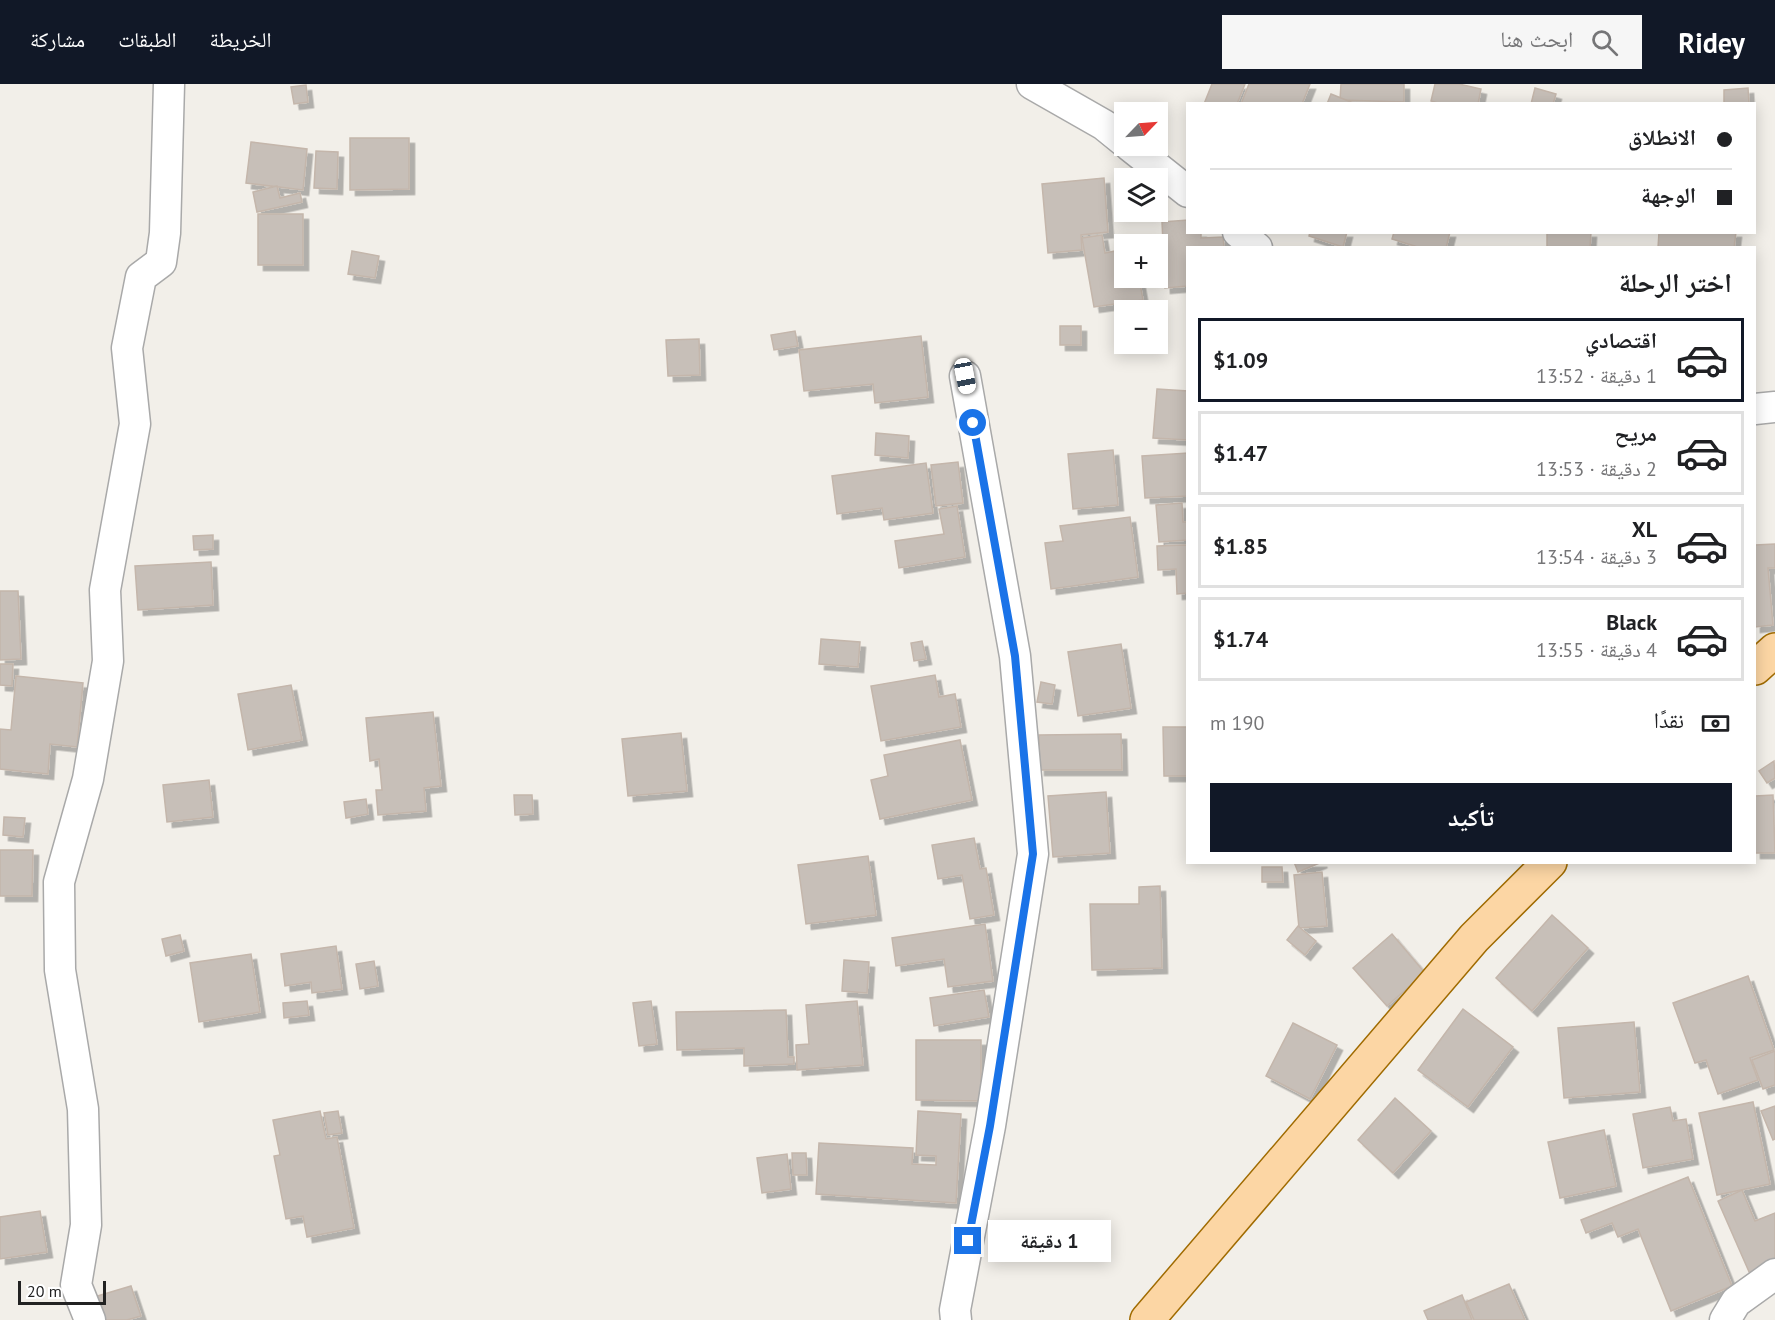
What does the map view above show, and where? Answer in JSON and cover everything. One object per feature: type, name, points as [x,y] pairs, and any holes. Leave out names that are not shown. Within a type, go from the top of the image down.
[{"type":"main road","points":[[1756,667],[1775,650]]},
{"type":"main road","points":[[1147,1320],[1474,938],[1548,864]]},
{"type":"street","points":[[90,1320],[76,1285],[86,1225],[83,1109],[60,970],[59,882],[88,778],[108,661],[105,590],[135,424],[127,348],[141,278],[161,262],[165,233],[170,84]]},
{"type":"street","points":[[1032,84],[1104,125],[1114,133]]},
{"type":"street","points":[[1143,156],[1186,190]]},
{"type":"street","points":[[1240,234],[1255,246]]},
{"type":"street","points":[[956,1320],[955,1310],[990,1126],[1033,854],[1015,656],[965,376]]},
{"type":"street","points":[[1756,409],[1775,407]]},
{"type":"street","points":[[1725,1320],[1736,1302],[1775,1274]]},
{"type":"building","points":[[1212,84],[1245,84],[1238,102],[1205,102]]},
{"type":"building","points":[[1249,84],[1310,84],[1303,102],[1242,102]]},
{"type":"building","points":[[1341,84],[1404,84],[1404,102],[1340,100]]},
{"type":"building","points":[[1435,84],[1459,84],[1481,89],[1478,102],[1431,101]]},
{"type":"building","points":[[306,85],[308,102],[294,104],[291,87]]},
{"type":"building","points":[[1535,88],[1556,94],[1554,102],[1532,102]]},
{"type":"building","points":[[1748,88],[1749,102],[1724,102],[1724,90]]},
{"type":"building","points":[[1331,94],[1351,102],[1328,102]]},
{"type":"building","points":[[350,138],[409,138],[409,189],[350,190]]},
{"type":"building","points":[[251,142],[307,149],[303,190],[246,183]]},
{"type":"building","points":[[316,151],[338,152],[337,189],[314,188]]},
{"type":"building","points":[[1104,178],[1108,232],[1081,235],[1082,250],[1048,253],[1042,184]]},
{"type":"building","points":[[277,186],[280,198],[300,193],[302,202],[257,212],[253,192]]},
{"type":"building","points":[[258,214],[303,214],[303,265],[258,265]]},
{"type":"building","points":[[1186,220],[1186,234],[1201,234],[1201,238],[1223,237],[1224,246],[1186,246],[1186,286],[1168,288],[1168,234],[1163,234],[1162,222]]},
{"type":"building","points":[[1310,234],[1346,234],[1343,246],[1309,236]]},
{"type":"building","points":[[1393,234],[1450,234],[1446,246],[1415,246],[1392,239]]},
{"type":"building","points":[[1547,234],[1591,234],[1590,246],[1547,246]]},
{"type":"building","points":[[1659,234],[1736,234],[1734,246],[1658,246]]},
{"type":"building","points":[[1102,235],[1105,253],[1114,251],[1114,288],[1141,288],[1143,300],[1114,300],[1114,304],[1094,307],[1082,238]]},
{"type":"building","points":[[352,251],[379,256],[375,278],[348,274]]},
{"type":"building","points":[[1060,326],[1081,326],[1081,345],[1060,345]]},
{"type":"building","points":[[795,331],[798,346],[774,350],[771,335]]},
{"type":"building","points":[[921,336],[928,397],[875,403],[873,384],[804,391],[799,350]]},
{"type":"building","points":[[699,339],[700,375],[668,376],[666,340]]},
{"type":"building","points":[[1157,389],[1186,391],[1186,440],[1153,438]]},
{"type":"building","points":[[876,433],[909,436],[908,458],[875,455]]},
{"type":"building","points":[[1113,450],[1118,505],[1073,509],[1068,454]]},
{"type":"building","points":[[1186,453],[1186,496],[1145,498],[1142,456]]},
{"type":"building","points":[[958,462],[963,503],[936,506],[931,465]]},
{"type":"building","points":[[926,463],[933,513],[884,520],[882,508],[837,514],[832,476]]},
{"type":"building","points":[[1182,503],[1183,522],[1186,522],[1186,540],[1159,542],[1156,505]]},
{"type":"building","points":[[957,506],[965,557],[899,568],[895,541],[944,534],[939,509]]},
{"type":"building","points":[[1130,517],[1138,577],[1051,589],[1045,543],[1063,541],[1060,526]]},
{"type":"building","points":[[213,535],[213,549],[194,550],[193,536]]},
{"type":"building","points":[[1775,544],[1775,568],[1768,568],[1773,625],[1756,627],[1756,545]]},
{"type":"building","points":[[1186,545],[1186,593],[1177,594],[1176,569],[1158,570],[1157,546]]},
{"type":"building","points":[[211,562],[213,605],[138,610],[135,566]]},
{"type":"building","points":[[0,591],[18,591],[21,659],[0,660]]},
{"type":"building","points":[[821,639],[860,642],[858,667],[819,664]]},
{"type":"building","points":[[922,641],[926,659],[914,661],[911,643]]},
{"type":"building","points":[[1121,644],[1131,708],[1078,716],[1068,652]]},
{"type":"building","points":[[0,664],[13,664],[12,686],[0,685]]},
{"type":"building","points":[[935,675],[939,697],[955,694],[961,727],[881,741],[871,686]]},
{"type":"building","points":[[16,676],[83,683],[77,747],[50,744],[48,774],[0,769],[0,729],[11,730]]},
{"type":"building","points":[[1041,682],[1055,685],[1052,704],[1037,702]]},
{"type":"building","points":[[291,685],[302,740],[248,750],[238,694]]},
{"type":"building","points":[[433,712],[441,786],[424,788],[426,811],[378,815],[376,790],[382,790],[379,759],[370,761],[366,718]]},
{"type":"building","points":[[1163,727],[1186,727],[1186,776],[1164,776]]},
{"type":"building","points":[[681,733],[687,791],[628,796],[622,739]]},
{"type":"building","points":[[1121,734],[1122,770],[1039,770],[1039,735]]},
{"type":"building","points":[[960,740],[972,800],[880,819],[871,780],[888,776],[884,755]]},
{"type":"building","points":[[1774,761],[1775,778],[1767,783],[1759,771]]},
{"type":"building","points":[[209,780],[213,817],[167,822],[163,785]]},
{"type":"building","points":[[1106,792],[1110,853],[1053,857],[1048,796]]},
{"type":"building","points":[[514,795],[532,795],[533,814],[515,815]]},
{"type":"building","points":[[1773,795],[1775,853],[1756,853],[1756,796]]},
{"type":"building","points":[[366,799],[368,814],[346,818],[344,802]]},
{"type":"building","points":[[4,817],[25,818],[23,837],[3,835]]},
{"type":"building","points":[[974,838],[980,869],[986,868],[994,915],[970,919],[962,875],[938,879],[932,845]]},
{"type":"building","points":[[0,850],[33,850],[32,896],[0,896]]},
{"type":"building","points":[[868,856],[876,915],[806,924],[798,865]]},
{"type":"building","points":[[1295,864],[1317,864],[1298,872]]},
{"type":"building","points":[[1262,867],[1282,867],[1283,882],[1262,882]]},
{"type":"building","points":[[1322,872],[1327,926],[1299,928],[1294,875]]},
{"type":"building","points":[[1160,886],[1162,968],[1092,970],[1090,904],[1139,904],[1139,887]]},
{"type":"building","points":[[1552,915],[1588,948],[1532,1011],[1496,978]]},
{"type":"building","points":[[985,924],[993,981],[948,987],[944,959],[896,966],[892,938]]},
{"type":"building","points":[[1298,926],[1316,941],[1305,955],[1287,940]]},
{"type":"building","points":[[1392,934],[1425,973],[1387,1006],[1353,968]]},
{"type":"building","points":[[180,935],[184,951],[166,956],[162,939]]},
{"type":"building","points":[[336,946],[342,989],[312,993],[311,982],[285,986],[281,954]]},
{"type":"building","points":[[251,954],[260,1012],[199,1022],[190,963]]},
{"type":"building","points":[[844,960],[869,962],[867,993],[842,991]]},
{"type":"building","points":[[374,961],[378,986],[360,989],[356,964]]},
{"type":"building","points":[[1748,976],[1774,1050],[1750,1058],[1758,1080],[1718,1094],[1706,1060],[1695,1063],[1673,1003]]},
{"type":"building","points":[[984,990],[989,1017],[934,1026],[930,998]]},
{"type":"building","points":[[307,1001],[309,1015],[284,1018],[283,1003]]},
{"type":"building","points":[[651,1001],[657,1044],[639,1046],[633,1003]]},
{"type":"building","points":[[857,1001],[863,1065],[797,1070],[796,1045],[809,1044],[806,1005]]},
{"type":"building","points":[[1463,1009],[1513,1047],[1468,1107],[1418,1070]]},
{"type":"building","points":[[786,1010],[788,1057],[794,1057],[794,1064],[744,1066],[744,1048],[677,1050],[676,1012]]},
{"type":"building","points":[[1634,1022],[1640,1092],[1564,1098],[1558,1028]]},
{"type":"building","points":[[1293,1023],[1337,1045],[1310,1099],[1266,1076]]},
{"type":"building","points":[[916,1040],[981,1040],[981,1101],[916,1100]]},
{"type":"building","points":[[1775,1051],[1775,1085],[1763,1089],[1752,1060]]},
{"type":"building","points":[[1395,1098],[1431,1131],[1393,1173],[1358,1140]]},
{"type":"building","points":[[1753,1102],[1770,1184],[1717,1195],[1699,1113]]},
{"type":"building","points":[[1775,1106],[1775,1139],[1773,1140],[1761,1111]]},
{"type":"building","points":[[1670,1107],[1673,1121],[1686,1119],[1693,1159],[1643,1168],[1633,1114]]},
{"type":"building","points":[[320,1111],[326,1139],[337,1137],[354,1228],[307,1237],[303,1216],[286,1219],[274,1156],[280,1155],[273,1120]]},
{"type":"building","points":[[338,1111],[342,1133],[328,1135],[324,1113]]},
{"type":"building","points":[[918,1111],[961,1114],[956,1203],[816,1194],[819,1143],[913,1148],[912,1164],[936,1165],[936,1156],[916,1155]]},
{"type":"building","points":[[1604,1130],[1616,1186],[1560,1198],[1548,1142]]},
{"type":"building","points":[[792,1153],[806,1153],[807,1175],[793,1175]]},
{"type":"building","points":[[787,1154],[791,1189],[762,1193],[757,1158]]},
{"type":"building","points":[[1688,1177],[1732,1286],[1671,1311],[1638,1229],[1618,1237],[1612,1223],[1586,1233],[1581,1220]]},
{"type":"building","points":[[1742,1190],[1755,1221],[1775,1213],[1775,1263],[1750,1274],[1718,1201]]},
{"type":"building","points":[[40,1211],[47,1252],[0,1259],[0,1217]]},
{"type":"building","points":[[1509,1284],[1525,1320],[1474,1320],[1466,1302]]},
{"type":"building","points":[[131,1286],[141,1316],[127,1320],[101,1320],[94,1297]]},
{"type":"building","points":[[1462,1295],[1472,1320],[1428,1320],[1424,1311]]},
{"type":"route","points":[[968,1241],[990,1126],[1033,854],[1015,656],[973,423]]}]
